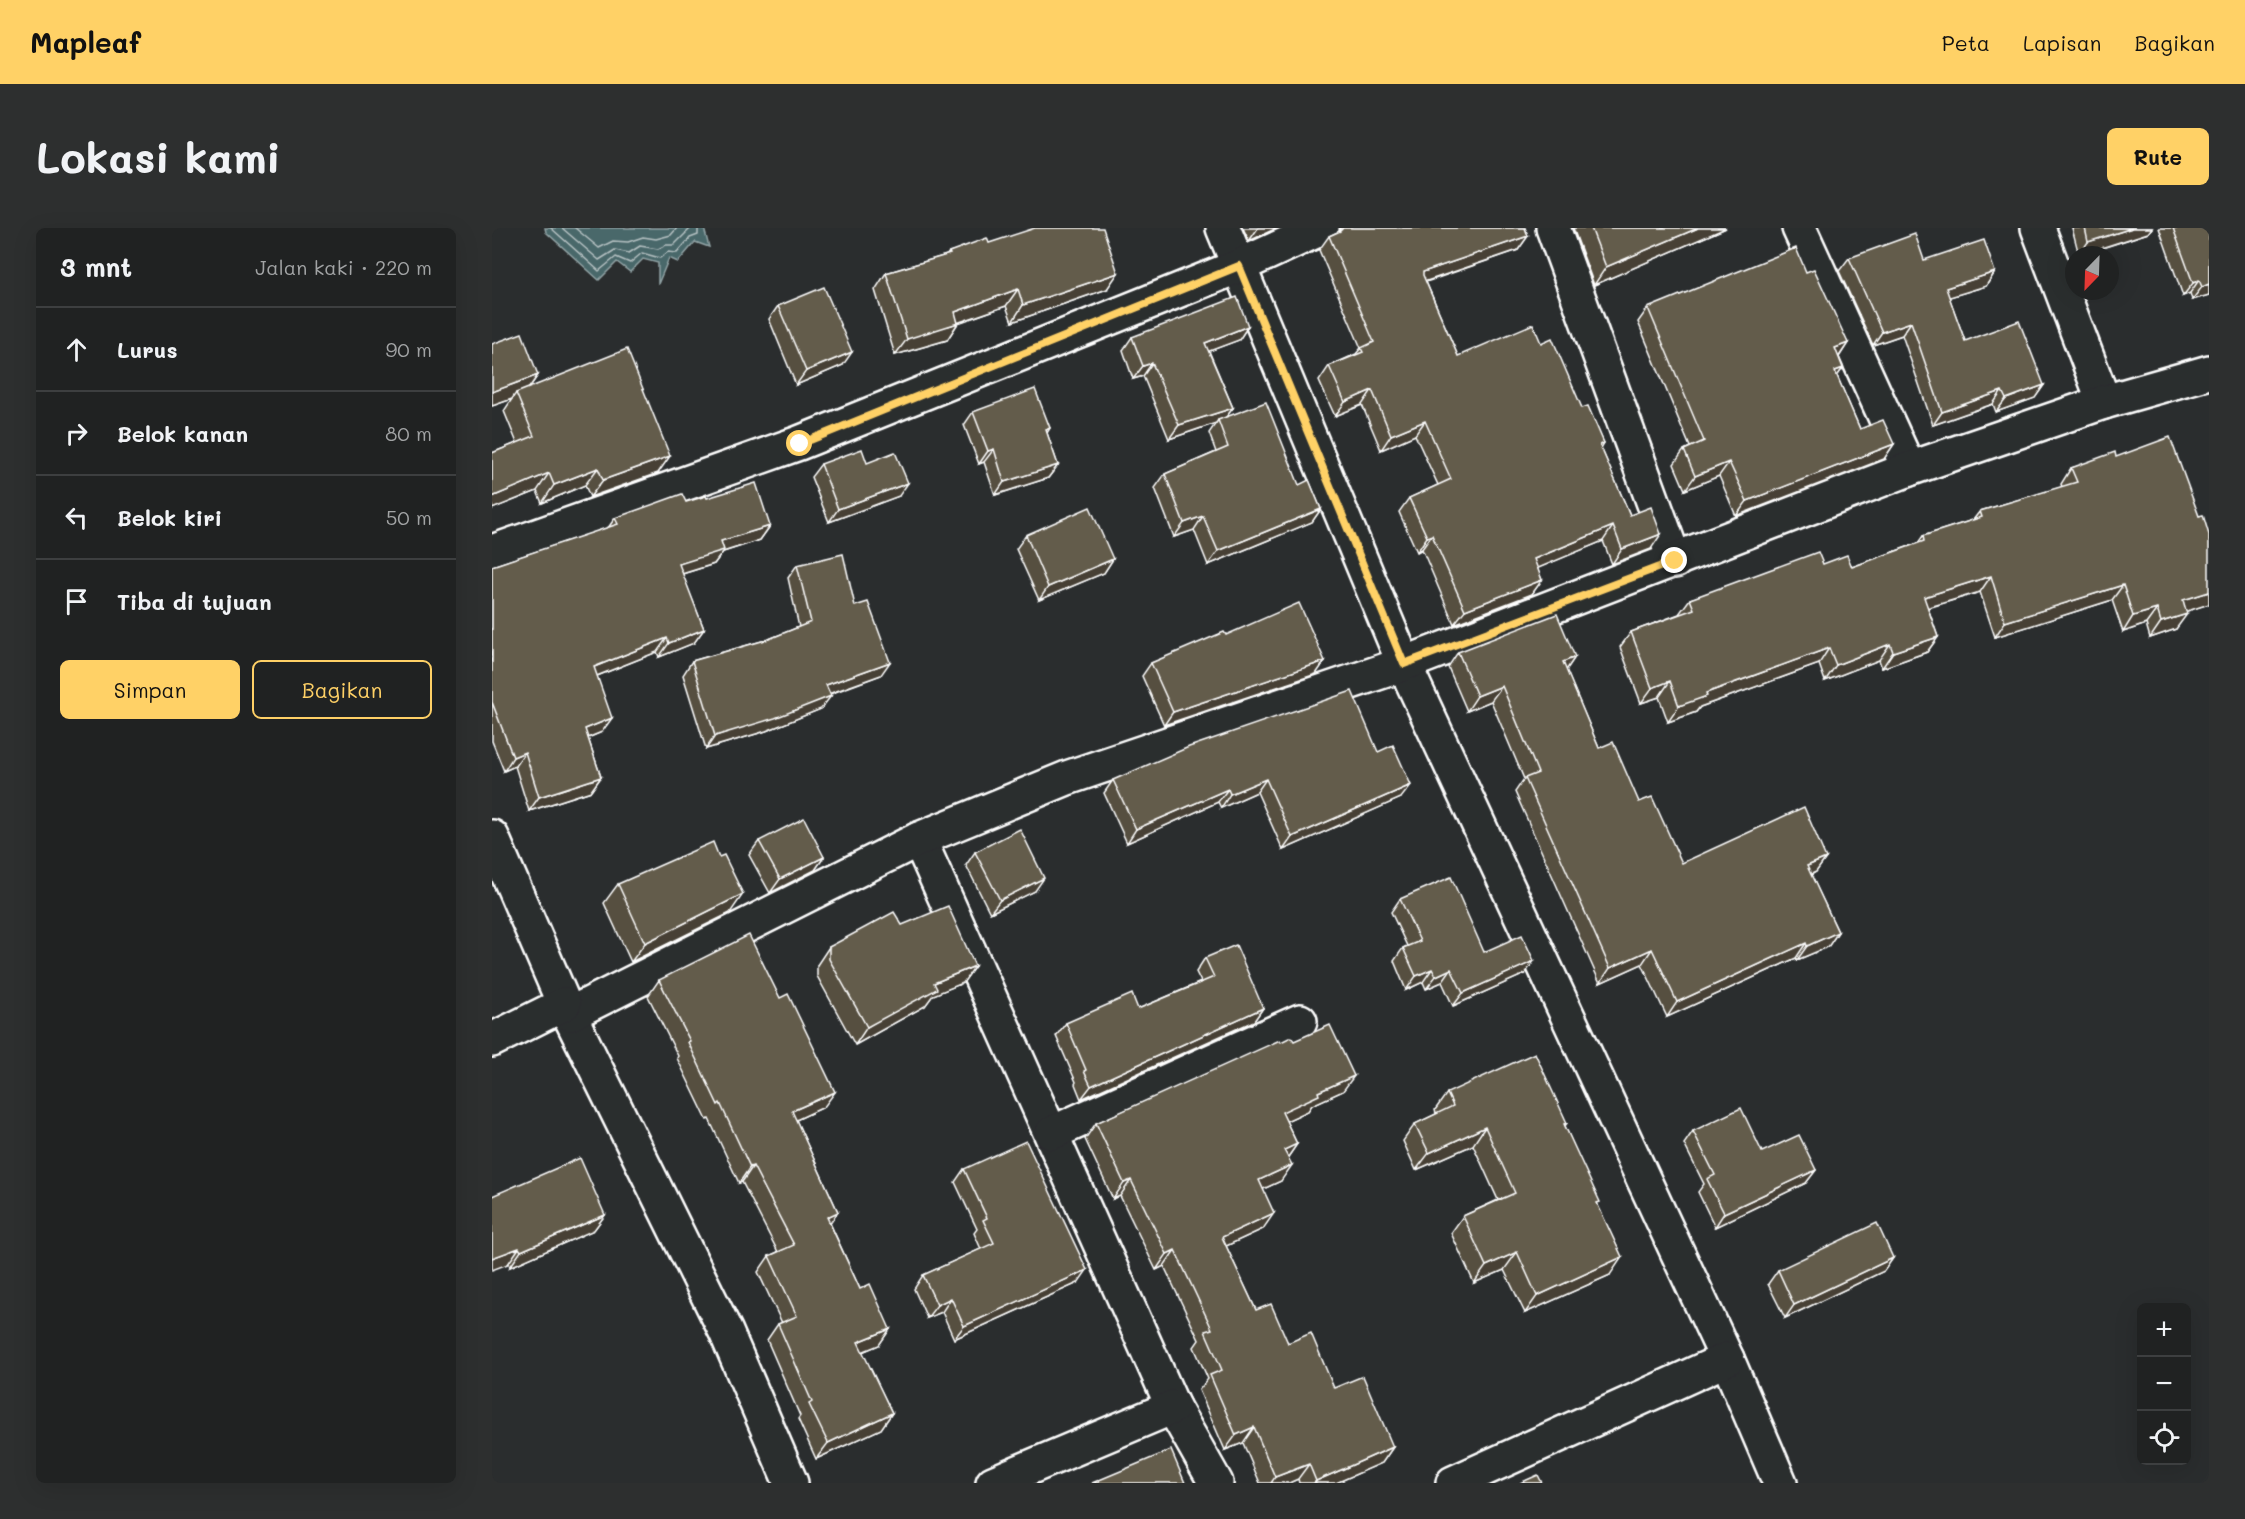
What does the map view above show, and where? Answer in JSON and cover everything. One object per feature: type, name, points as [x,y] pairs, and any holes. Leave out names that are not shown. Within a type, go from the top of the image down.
[{"type":"street","points":[[1223,228],[1404,664],[1727,1359],[1780,1483]]},
{"type":"street","points":[[492,552],[800,444],[1239,266],[1322,228]]},
{"type":"street","points":[[1552,228],[1675,561]]},
{"type":"street","points":[[1799,228],[1909,469]]},
{"type":"street","points":[[2038,228],[2104,402]]},
{"type":"street","points":[[492,1040],[567,1009],[919,839],[1067,778],[1404,664],[1909,469],[2104,402],[2209,372]]},
{"type":"street","points":[[492,837],[567,1009],[726,1332],[791,1483]]},
{"type":"street","points":[[919,839],[1173,1407],[1216,1483]]},
{"type":"street","points":[[1052,1133],[1300,1022]]},
{"type":"street","points":[[1453,1483],[1727,1359]]},
{"type":"street","points":[[993,1483],[1173,1407]]},
{"type":"water","points":[[545,228],[704,228],[709,247],[695,242],[678,262],[669,258],[658,284],[658,263],[643,259],[630,272],[617,262],[599,280],[546,232]]},
{"type":"building","points":[[1035,228],[1103,228],[1118,273],[1023,305],[1018,289],[955,312],[958,323],[907,339],[886,273],[950,254],[949,252],[987,238],[989,243]]},
{"type":"building","points":[[1343,228],[1525,228],[1528,236],[1423,272],[1458,356],[1533,324],[1541,343],[1552,338],[1582,408],[1588,406],[1604,443],[1600,445],[1630,515],[1651,507],[1661,534],[1622,549],[1613,526],[1534,559],[1542,580],[1465,610],[1432,535],[1427,537],[1409,498],[1451,479],[1425,421],[1391,435],[1372,390],[1345,402],[1329,366],[1363,352],[1361,348],[1374,342],[1329,236]]},
{"type":"building","points":[[1591,228],[1698,228],[1606,267]]},
{"type":"building","points":[[2085,228],[2132,228],[2088,242]]},
{"type":"building","points":[[2173,228],[2209,228],[2209,284],[2202,287],[2199,280],[2193,283]]},
{"type":"building","points":[[1915,234],[1924,260],[1984,240],[1995,272],[1946,288],[1965,341],[2019,321],[2044,385],[2006,399],[2002,391],[1942,412],[1911,322],[1882,332],[1849,258]]},
{"type":"building","points":[[1796,248],[1806,272],[1814,269],[1848,343],[1835,348],[1843,368],[1835,371],[1860,429],[1883,420],[1894,444],[1747,501],[1729,462],[1695,476],[1684,450],[1704,441],[1648,308]]},
{"type":"building","points":[[824,287],[852,352],[806,371],[778,306]]},
{"type":"building","points":[[1237,297],[1248,326],[1205,343],[1233,408],[1179,425],[1152,363],[1143,366],[1132,337]]},
{"type":"building","points":[[522,333],[538,375],[492,392],[492,344]]},
{"type":"building","points":[[627,349],[670,456],[603,480],[598,468],[554,485],[549,473],[492,497],[492,453],[534,436],[516,393]]},
{"type":"building","points":[[1035,389],[1050,428],[1046,430],[1058,465],[1004,482],[994,449],[988,451],[973,412]]},
{"type":"building","points":[[1266,402],[1299,485],[1309,480],[1321,509],[1218,551],[1203,516],[1184,523],[1165,474],[1228,447],[1218,420]]},
{"type":"building","points":[[2170,437],[2199,516],[2203,515],[2209,535],[2209,592],[2183,600],[2187,614],[2161,622],[2157,609],[2133,616],[2123,585],[2005,622],[1991,576],[1924,597],[1938,637],[1893,652],[1890,644],[1836,665],[1829,648],[1706,693],[1707,696],[1679,706],[1670,681],[1652,688],[1631,632],[1694,609],[1690,599],[1818,552],[1823,564],[1847,555],[1852,567],[1924,541],[1923,536],[1982,517],[1980,511],[2077,482],[2071,468],[2115,452],[2116,457]]},
{"type":"building","points":[[862,449],[867,463],[895,452],[908,483],[838,509],[821,464]]},
{"type":"building","points":[[756,483],[770,526],[721,541],[724,550],[679,564],[704,629],[669,643],[667,638],[594,667],[612,718],[585,729],[601,777],[539,797],[525,752],[513,757],[492,702],[492,566],[618,524],[615,518],[682,494],[686,502]]},
{"type":"building","points":[[1090,507],[1113,559],[1048,587],[1026,535]]},
{"type":"building","points":[[843,554],[855,606],[868,602],[890,662],[826,685],[831,696],[775,718],[715,736],[692,661],[769,639],[811,622],[797,565]]},
{"type":"building","points":[[1299,603],[1325,661],[1173,712],[1151,663],[1224,632],[1226,635]]},
{"type":"building","points":[[1557,614],[1575,657],[1563,662],[1599,748],[1613,742],[1639,802],[1652,797],[1682,863],[1804,807],[1826,858],[1807,866],[1838,932],[1807,946],[1806,943],[1677,1002],[1652,949],[1610,968],[1525,778],[1538,773],[1502,686],[1477,696],[1458,652]]},
{"type":"building","points":[[1352,691],[1378,752],[1393,745],[1411,785],[1292,837],[1266,779],[1230,794],[1228,789],[1136,829],[1113,780],[1189,747]]},
{"type":"building","points":[[804,818],[824,857],[780,879],[759,841]]},
{"type":"building","points":[[1020,829],[1044,878],[1000,900],[975,852]]},
{"type":"building","points":[[713,842],[719,857],[724,855],[743,894],[645,943],[618,884]]},
{"type":"building","points":[[1451,877],[1484,952],[1522,935],[1534,961],[1463,993],[1451,969],[1436,976],[1432,969],[1416,976],[1403,948],[1420,941],[1400,899]]},
{"type":"building","points":[[948,906],[975,966],[934,983],[937,989],[867,1027],[829,959],[829,947],[894,912],[902,925]]},
{"type":"building","points":[[749,935],[780,998],[788,994],[835,1092],[792,1111],[838,1212],[827,1217],[860,1289],[870,1284],[890,1329],[858,1342],[892,1413],[828,1443],[809,1404],[812,1402],[778,1324],[797,1316],[769,1256],[794,1245],[753,1166],[750,1167],[720,1103],[718,1105],[688,1042],[690,1041],[659,980]]},
{"type":"building","points":[[1236,945],[1263,1008],[1091,1086],[1066,1023],[1132,994],[1138,1009],[1214,977],[1205,958]]},
{"type":"building","points":[[1330,1025],[1354,1076],[1282,1112],[1297,1144],[1284,1150],[1292,1165],[1259,1180],[1274,1213],[1222,1237],[1256,1310],[1271,1304],[1288,1343],[1311,1333],[1334,1388],[1363,1376],[1393,1447],[1316,1481],[1309,1464],[1275,1477],[1254,1427],[1236,1435],[1210,1375],[1222,1370],[1205,1331],[1212,1329],[1175,1250],[1167,1254],[1131,1180],[1124,1183],[1096,1123],[1280,1040],[1281,1042],[1291,1037],[1294,1041]]},
{"type":"building","points":[[1535,1053],[1567,1123],[1564,1124],[1600,1202],[1597,1203],[1622,1257],[1537,1296],[1517,1252],[1486,1266],[1463,1216],[1515,1193],[1485,1127],[1429,1153],[1415,1124],[1453,1106],[1447,1093]]},
{"type":"building","points":[[1741,1108],[1762,1152],[1799,1135],[1816,1170],[1724,1213],[1707,1179],[1715,1175],[1693,1131]]},
{"type":"building","points":[[1026,1141],[1087,1270],[964,1326],[951,1298],[937,1305],[923,1275],[994,1243],[983,1220],[987,1218],[964,1169]]},
{"type":"building","points":[[580,1158],[605,1215],[521,1251],[519,1248],[492,1258],[492,1196]]},
{"type":"building","points":[[1877,1223],[1893,1258],[1794,1305],[1778,1270]]},
{"type":"building","points":[[1171,1450],[1185,1483],[1092,1483]]},
{"type":"building","points":[[1538,1475],[1542,1483],[1520,1483]]},
{"type":"route","points":[[800,444],[1239,266],[1404,664],[1675,561]]}]
